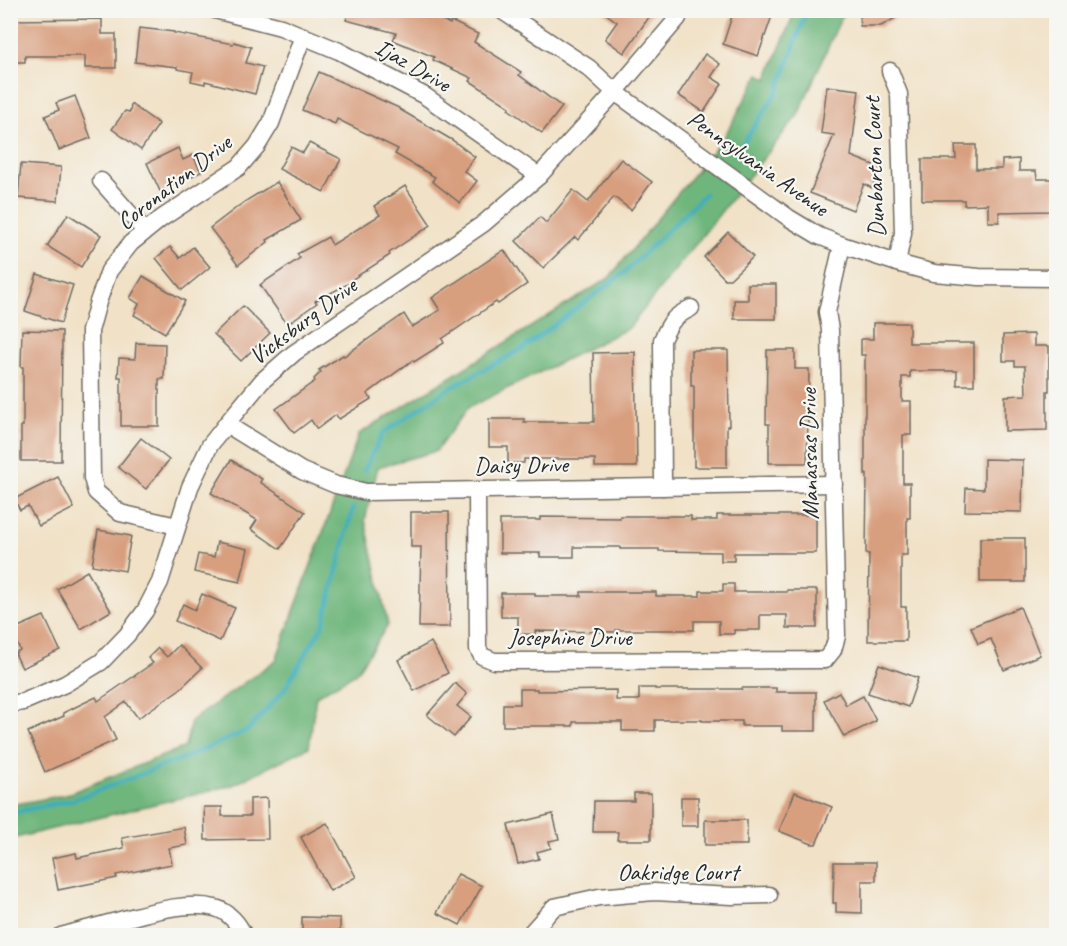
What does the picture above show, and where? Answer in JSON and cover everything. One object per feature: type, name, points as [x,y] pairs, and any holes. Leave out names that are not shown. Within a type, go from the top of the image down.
[{"type":"street","name":"Ijaz Drive","points":[[214,10],[281,27],[339,51],[425,96],[540,176]]},
{"type":"street","name":"Pennsylvania Avenue","points":[[501,10],[589,68],[615,92],[789,218],[819,236],[897,263],[934,273],[979,277],[1056,278]]},
{"type":"street","name":"Vicksburg Drive","points":[[10,704],[23,702],[65,684],[101,662],[127,635],[160,582],[190,487],[210,445],[262,381],[294,352],[483,224],[540,176],[678,18],[681,10]]},
{"type":"street","name":"Coronation Drive","points":[[177,526],[120,513],[96,492],[92,478],[90,331],[110,271],[131,243],[162,218],[239,167],[257,146],[271,123],[303,36]]},
{"type":"street","name":"Dunbarton Court","points":[[890,71],[899,94],[903,233],[897,263]]},
{"type":"street","points":[[101,181],[145,231]]},
{"type":"street","name":"Manassas Drive","points":[[825,660],[837,636],[830,330],[827,312],[842,245]]},
{"type":"street","points":[[663,487],[662,340],[669,324],[691,308]]},
{"type":"street","name":"Daisy Drive","points":[[226,424],[302,471],[336,485],[366,492],[834,484]]},
{"type":"street","name":"Josephine Drive","points":[[477,490],[478,649],[482,656],[494,661],[825,660]]},
{"type":"street","name":"Oakridge Court","points":[[528,936],[554,907],[599,897],[654,892],[732,896],[769,895]]},
{"type":"street","points":[[61,936],[160,910],[195,906],[213,907],[223,911],[239,926],[244,936]]},
{"type":"green space","points":[[795,11],[844,11],[798,115],[629,328],[468,408],[436,451],[378,467],[365,520],[388,625],[356,673],[316,696],[309,747],[233,785],[11,839],[10,805],[65,795],[185,747],[191,721],[276,660],[359,434],[609,278],[724,137],[759,74],[767,79]]},
{"type":"building","points":[[349,10],[419,10],[450,24],[451,21],[478,34],[474,42],[521,72],[519,75],[562,107],[542,133],[508,109],[510,107],[470,81],[472,78],[433,60],[434,57],[393,40],[396,33],[346,20]]},
{"type":"building","points":[[601,10],[654,10],[624,53],[605,39],[617,22]]},
{"type":"building","points":[[734,10],[757,10],[772,16],[758,56],[723,44]]},
{"type":"building","points":[[860,10],[910,10],[881,26],[860,26]]},
{"type":"building","points":[[102,19],[102,34],[116,34],[116,68],[85,68],[85,56],[25,56],[25,62],[10,62],[10,20]]},
{"type":"building","points":[[139,28],[174,32],[233,44],[234,42],[251,47],[246,63],[263,67],[255,94],[205,81],[205,84],[191,81],[193,72],[177,69],[177,67],[135,62]]},
{"type":"building","points":[[705,54],[720,64],[711,77],[722,84],[704,112],[678,95]]},
{"type":"building","points":[[319,72],[399,108],[452,140],[475,157],[464,171],[477,181],[460,203],[432,181],[435,177],[395,154],[398,149],[337,119],[335,124],[302,110]]},
{"type":"building","points":[[827,86],[859,90],[851,156],[881,168],[872,188],[864,184],[853,210],[810,193],[834,135],[821,133]]},
{"type":"building","points":[[75,96],[91,138],[59,150],[45,116],[59,110],[56,103]]},
{"type":"building","points":[[131,104],[159,124],[141,150],[112,129],[125,111],[130,112]]},
{"type":"building","points":[[309,143],[341,159],[324,192],[279,169],[291,147],[303,153]]},
{"type":"building","points":[[955,145],[976,145],[976,169],[1002,169],[1002,160],[1019,159],[1019,171],[1036,171],[1037,179],[1056,179],[1056,211],[999,212],[999,222],[988,222],[988,204],[964,205],[964,200],[922,200],[922,159],[956,159]]},
{"type":"building","points":[[178,148],[183,160],[193,155],[201,172],[160,191],[147,163]]},
{"type":"building","points":[[621,159],[652,182],[631,210],[614,197],[578,240],[575,237],[543,268],[516,241],[540,217],[546,223],[573,190],[588,202]]},
{"type":"building","points":[[21,164],[61,167],[58,201],[18,198]]},
{"type":"building","points":[[277,182],[301,220],[267,240],[268,242],[238,265],[210,228],[244,202]]},
{"type":"building","points":[[405,186],[431,225],[351,280],[352,282],[315,301],[317,303],[287,324],[260,285],[300,258],[297,254],[328,237],[332,245],[380,215],[374,206]]},
{"type":"building","points":[[68,214],[101,235],[81,267],[47,246]]},
{"type":"building","points":[[728,232],[753,257],[730,279],[725,279],[704,257]]},
{"type":"building","points":[[170,247],[180,258],[193,247],[210,267],[182,290],[156,258]]},
{"type":"building","points":[[504,250],[527,284],[442,339],[444,343],[414,362],[413,360],[367,394],[371,399],[339,419],[336,415],[317,429],[311,420],[294,433],[276,409],[315,381],[314,379],[321,372],[319,370],[344,356],[404,314],[412,327],[440,310],[432,298]]},
{"type":"building","points":[[37,274],[73,285],[61,323],[25,311]]},
{"type":"building","points":[[143,276],[185,301],[165,333],[134,315],[139,304],[130,298]]},
{"type":"building","points":[[748,284],[776,284],[776,319],[734,319],[734,300],[748,300]]},
{"type":"building","points":[[243,306],[270,333],[241,361],[214,334]]},
{"type":"building","points":[[873,323],[909,323],[909,343],[974,343],[974,385],[957,385],[957,371],[910,371],[910,377],[902,377],[902,401],[911,401],[911,435],[903,435],[903,483],[910,483],[907,555],[901,555],[901,607],[906,607],[906,641],[868,641],[869,554],[866,554],[865,355],[861,355],[861,339],[873,339]]},
{"type":"building","points":[[22,330],[62,331],[61,461],[21,461]]},
{"type":"building","points":[[1034,334],[1034,346],[1049,346],[1047,430],[1005,431],[1005,396],[1026,395],[1025,366],[1015,366],[1015,361],[1003,361],[1003,335]]},
{"type":"building","points":[[136,343],[165,344],[164,379],[159,379],[159,426],[121,426],[119,358],[135,359]]},
{"type":"building","points":[[691,350],[728,350],[727,467],[694,467],[694,386],[691,386]]},
{"type":"building","points":[[767,350],[795,350],[795,369],[809,369],[807,463],[769,463],[769,424],[766,424]]},
{"type":"building","points":[[635,352],[637,467],[595,467],[595,459],[524,459],[524,463],[508,463],[508,447],[489,447],[489,419],[524,419],[524,422],[594,422],[593,353]]},
{"type":"building","points":[[141,438],[169,460],[146,489],[118,467]]},
{"type":"building","points":[[984,459],[1023,460],[1022,512],[965,511],[966,488],[984,489]]},
{"type":"building","points":[[231,460],[262,479],[260,482],[305,512],[280,549],[251,529],[257,520],[211,493]]},
{"type":"building","points":[[58,477],[74,508],[39,526],[28,506],[20,510],[14,499]]},
{"type":"building","points":[[411,512],[449,512],[450,627],[419,627],[421,547],[411,547]]},
{"type":"building","points":[[717,515],[816,515],[816,553],[734,553],[734,561],[721,561],[721,552],[659,551],[659,549],[620,549],[620,547],[574,547],[574,557],[540,557],[540,553],[500,553],[500,520],[540,520],[540,517],[691,516],[691,520],[717,520]]},
{"type":"building","points":[[98,530],[131,536],[125,571],[92,565]]},
{"type":"building","points":[[980,538],[1025,538],[1025,582],[980,582]]},
{"type":"building","points":[[217,542],[248,549],[240,582],[194,572],[198,554],[214,557]]},
{"type":"building","points":[[87,571],[111,611],[81,629],[57,589]]},
{"type":"building","points":[[723,584],[734,584],[734,592],[817,590],[817,628],[787,628],[787,615],[760,615],[760,630],[734,630],[734,634],[719,634],[719,621],[694,621],[694,630],[535,631],[535,634],[518,634],[518,617],[501,617],[501,593],[581,596],[581,592],[656,592],[656,596],[700,596],[700,591],[723,591]]},
{"type":"building","points":[[202,594],[235,608],[220,641],[175,621],[183,604],[195,610]]},
{"type":"building","points":[[1020,607],[1040,655],[1004,670],[991,639],[978,644],[971,627]]},
{"type":"building","points":[[44,616],[60,650],[22,668],[15,653],[20,650],[11,630]]},
{"type":"building","points":[[431,642],[448,673],[414,691],[398,660]]},
{"type":"building","points":[[179,645],[202,668],[180,689],[138,718],[126,702],[105,717],[116,740],[45,772],[28,732],[64,716],[63,713],[96,697],[98,701],[153,663],[148,658],[158,648],[167,657]]},
{"type":"building","points":[[879,664],[918,678],[908,707],[868,693]]},
{"type":"building","points":[[455,683],[467,694],[457,706],[471,717],[454,737],[427,715]]},
{"type":"building","points":[[639,688],[776,688],[776,692],[816,692],[816,731],[782,731],[782,726],[742,726],[742,721],[702,720],[655,720],[655,731],[622,731],[622,722],[573,722],[573,726],[503,726],[503,704],[520,704],[520,689],[537,689],[537,691],[616,690],[616,700],[639,700]]},
{"type":"building","points":[[839,692],[846,705],[863,696],[876,721],[844,737],[824,700]]},
{"type":"building","points":[[795,792],[832,807],[816,844],[779,831]]},
{"type":"building","points":[[634,793],[651,793],[651,840],[617,840],[618,832],[593,832],[594,801],[634,801]]},
{"type":"building","points":[[681,797],[698,797],[698,826],[681,826]]},
{"type":"building","points":[[267,798],[268,839],[205,840],[204,807],[222,807],[222,816],[250,816],[250,799]]},
{"type":"building","points":[[553,814],[559,839],[549,841],[551,848],[537,852],[539,859],[518,864],[508,825]]},
{"type":"building","points":[[705,820],[747,820],[747,845],[705,845]]},
{"type":"building","points":[[327,823],[356,877],[330,891],[301,837]]},
{"type":"building","points":[[184,827],[187,845],[169,848],[172,864],[58,890],[52,858],[76,853],[77,858],[124,848],[122,838]]},
{"type":"building","points":[[834,862],[876,862],[876,881],[862,881],[862,913],[836,912],[836,903],[833,903]]},
{"type":"building","points":[[458,874],[482,886],[460,925],[437,913]]},
{"type":"building","points":[[302,917],[340,918],[340,936],[302,936]]},
{"type":"waterway","points":[[736,154],[778,91],[807,10]]},
{"type":"waterway","points":[[364,470],[383,433],[448,389],[522,349],[624,273],[705,194]]},
{"type":"waterway","points":[[10,813],[73,800],[189,756],[248,730],[284,690],[323,625],[353,508]]}]
